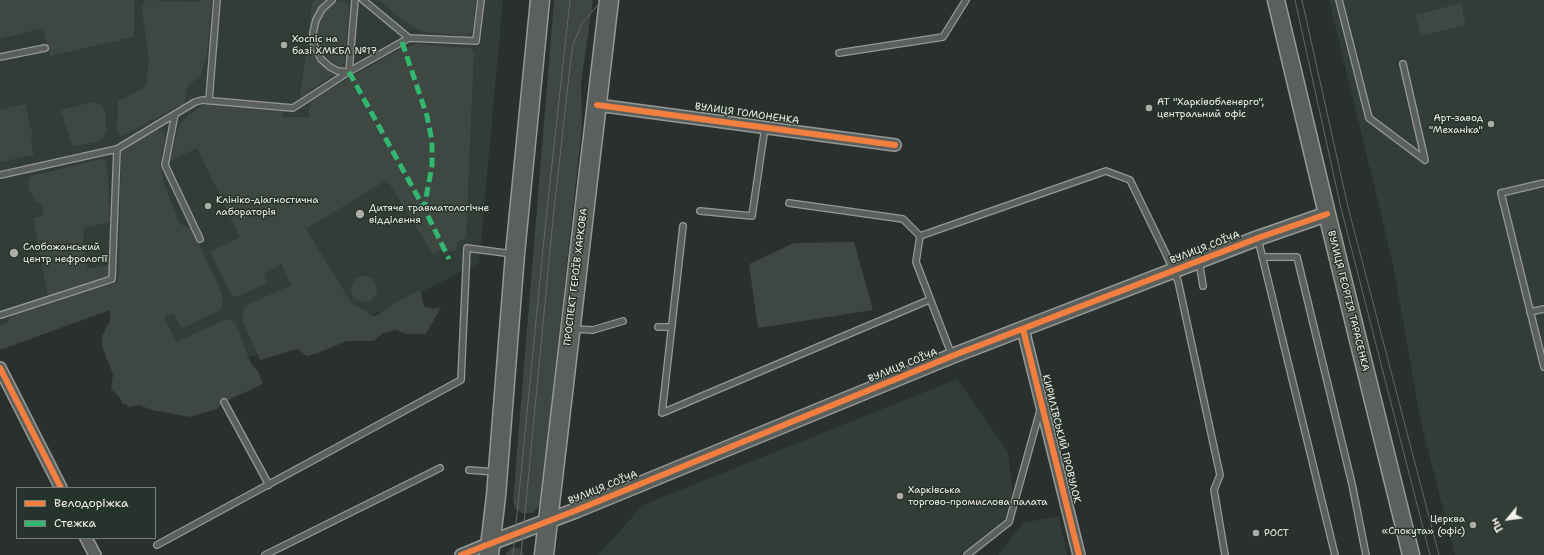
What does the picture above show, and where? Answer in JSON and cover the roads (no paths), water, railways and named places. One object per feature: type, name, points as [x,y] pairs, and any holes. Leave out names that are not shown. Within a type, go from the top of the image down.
[{"type":"main road","points":[[489,549],[498,472],[515,254],[540,0]]},
{"type":"main road","name":"ПРОСПЕКТ ГЕРОЇВ ХАРКОВА","points":[[544,555],[609,0]]},
{"type":"main road","name":"ВУЛИЦЯ ГЕОРГІЯ ТАРАСЕНКА","points":[[1276,0],[1411,555]]},
{"type":"street","name":"ВУЛИЦЯ ГОМОНЕНКА","points":[[597,105],[895,144]]},
{"type":"street","name":"ВУЛИЦЯ СОЇЧА","points":[[489,549],[549,521],[952,356],[1258,238],[1327,214]]},
{"type":"street","name":"КИРИЛІВСЬКИЙ ПРОВУЛОК","points":[[1023,328],[1079,555]]},
{"type":"street","points":[[0,368],[60,487]]},
{"type":"street","points":[[87,539],[95,555]]},
{"type":"street","points":[[461,555],[489,549]]},
{"type":"lane","points":[[209,100],[217,0]]},
{"type":"lane","points":[[332,0],[322,9],[316,20],[313,33],[314,45],[321,59],[330,67],[338,71],[349,72]]},
{"type":"lane","points":[[349,72],[355,0]]},
{"type":"lane","points":[[363,0],[410,38]]},
{"type":"lane","points":[[0,175],[117,149],[195,102],[209,100],[293,108],[349,72],[410,38],[476,41],[481,0]]},
{"type":"lane","points":[[839,53],[943,37],[966,0]]},
{"type":"lane","points":[[1339,0],[1369,118],[1425,160],[1403,64]]},
{"type":"lane","points":[[0,57],[45,48]]},
{"type":"lane","points":[[175,114],[165,165],[200,239]]},
{"type":"lane","points":[[700,211],[752,216],[765,127]]},
{"type":"lane","points":[[1,315],[112,279],[117,149]]},
{"type":"lane","points":[[920,236],[1106,171],[1130,180],[1174,270],[1220,474],[1214,490],[1225,555]]},
{"type":"lane","points":[[1544,183],[1501,194],[1544,367]]},
{"type":"lane","points":[[789,203],[903,219],[920,236]]},
{"type":"lane","points":[[683,226],[662,413],[929,300]]},
{"type":"lane","points":[[920,236],[916,262],[929,300],[952,356]]},
{"type":"lane","points":[[1258,238],[1335,555]]},
{"type":"lane","points":[[157,546],[461,380],[467,248],[515,254]]},
{"type":"lane","points":[[1262,257],[1297,257],[1352,484],[1366,555]]},
{"type":"lane","points":[[1199,261],[1203,286]]},
{"type":"lane","points":[[1530,312],[1544,309]]},
{"type":"lane","points":[[571,329],[593,330],[623,321]]},
{"type":"lane","points":[[658,327],[672,327]]},
{"type":"lane","points":[[967,555],[1009,522],[1042,401]]},
{"type":"lane","points":[[224,402],[268,485]]},
{"type":"lane","points":[[265,555],[440,468]]},
{"type":"lane","points":[[469,470],[498,472]]},
{"type":"tram line","points":[[513,555],[546,219],[570,0]]},
{"type":"tram line","points":[[521,555],[553,219],[571,58],[573,45],[582,23],[602,0]]},
{"type":"tram line","points":[[1295,0],[1341,208],[1430,555]]},
{"type":"tram line","points":[[1302,0],[1348,207],[1439,555]]},
{"type":"place","name":"Хоспіс на базі ХМКБЛ №17","points":[[284,45]]},
{"type":"place","name":"АТ \"Харківобленерго\", центральний офіс","points":[[1149,108]]},
{"type":"place","name":"Арт-завод \"Механіка\"","points":[[1491,124]]},
{"type":"place","name":"Клініко-діагностична лабораторія","points":[[208,206]]},
{"type":"place","name":"Дитяче травматологічне відділення","points":[[360,214]]},
{"type":"place","name":"Слобожанський центр нефрології","points":[[14,253]]},
{"type":"place","name":"Харківська торгово-промислова палата","points":[[900,496]]},
{"type":"place","name":"Церква «Спокута» (офіс)","points":[[1473,525]]},
{"type":"place","name":"РОСТ","points":[[1256,533]]}]
